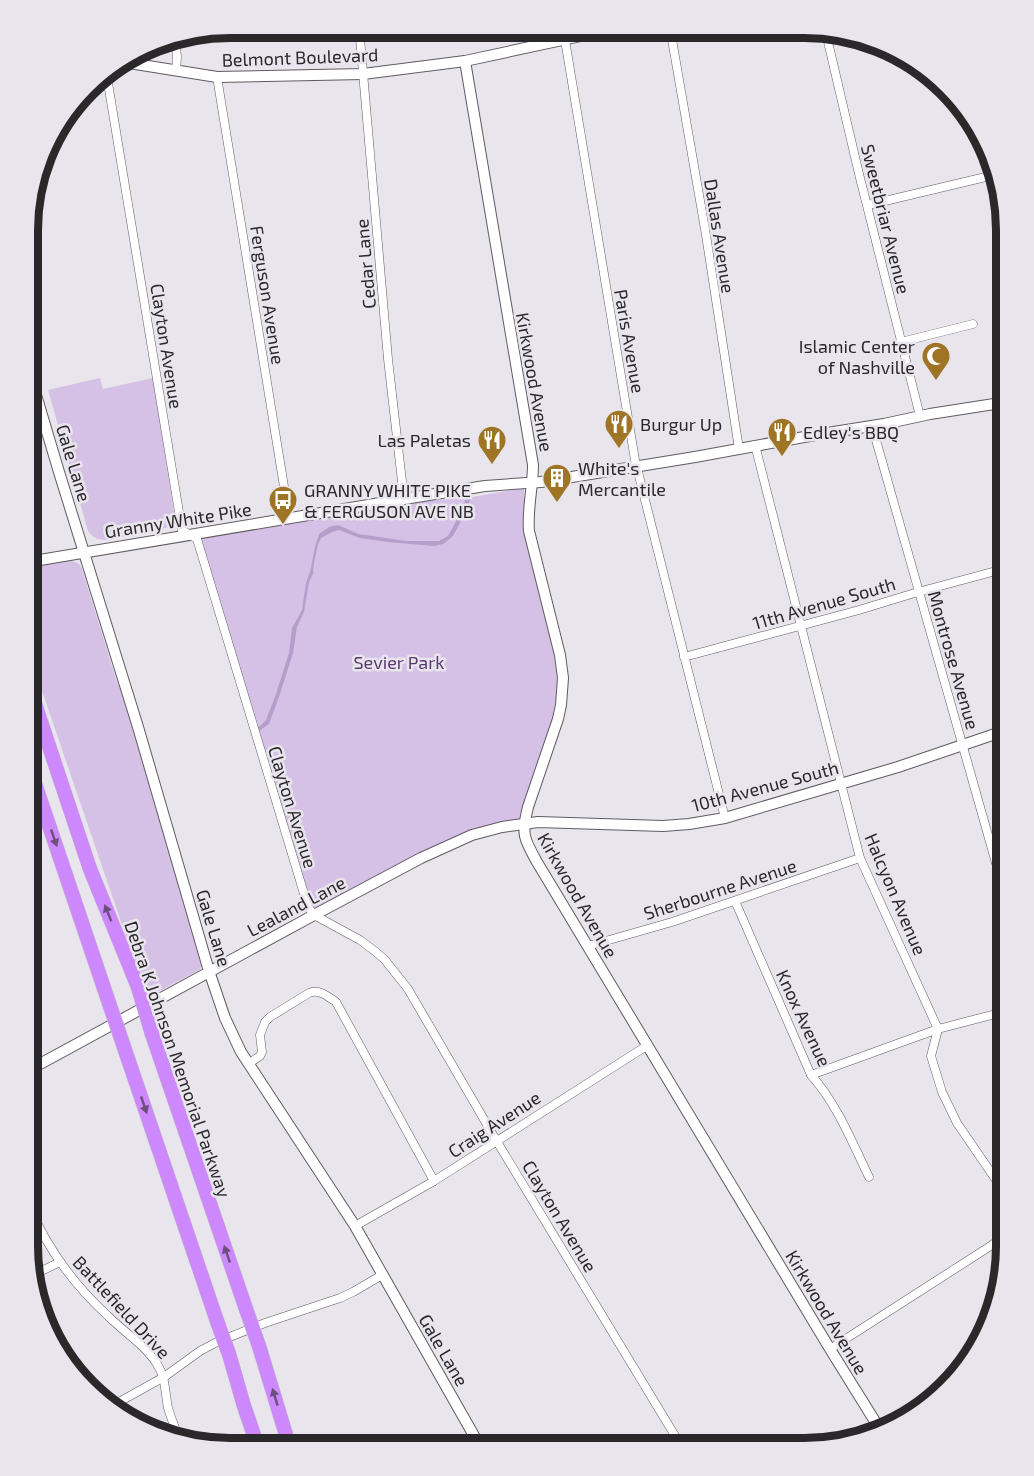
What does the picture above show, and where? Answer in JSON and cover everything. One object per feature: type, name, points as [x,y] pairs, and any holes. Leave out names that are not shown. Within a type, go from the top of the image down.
[{"type":"highway","name":"Debra K Johnson Memorial Parkway","points":[[38,713],[90,869],[138,987],[259,1346],[287,1438]]},
{"type":"highway","points":[[38,792],[229,1354],[254,1438]]},
{"type":"street","name":"Belmont Boulevard","points":[[132,63],[218,77],[363,74],[465,61],[577,37]]},
{"type":"street","name":"Dallas Avenue","points":[[672,37],[706,235],[739,449]]},
{"type":"street","name":"Cedar Lane","points":[[360,38],[388,358],[404,499]]},
{"type":"street","name":"Sweetbriar Avenue","points":[[827,39],[920,416]]},
{"type":"street","name":"Paris Avenue","points":[[565,40],[636,466],[724,818]]},
{"type":"street","points":[[176,45],[176,70]]},
{"type":"street","name":"Kirkwood Avenue","points":[[465,61],[533,465],[529,531],[560,654],[563,678],[558,719],[540,770],[524,825],[524,835],[527,844],[588,946],[877,1424]]},
{"type":"street","name":"Ferguson Avenue","points":[[218,77],[290,517]]},
{"type":"street","name":"Clayton Avenue","points":[[108,81],[182,530],[197,539],[308,907],[314,915],[360,940],[385,960],[408,989],[675,1438]]},
{"type":"street","points":[[868,205],[988,176]]},
{"type":"street","points":[[902,342],[973,324]]},
{"type":"street","name":"Gale Lane","points":[[38,401],[225,1018],[248,1064],[355,1226],[475,1438]]},
{"type":"street","name":"Granny White Pike","points":[[38,560],[485,486],[541,482],[996,404]]},
{"type":"street","name":"Montrose Avenue","points":[[873,426],[996,863]]},
{"type":"street","name":"Halcyon Avenue","points":[[755,446],[861,858],[938,1029]]},
{"type":"street","name":"11th Avenue South","points":[[684,657],[996,571]]},
{"type":"street","name":"10th Avenue South","points":[[524,825],[538,822],[663,826],[724,818],[898,767],[996,734]]},
{"type":"street","name":"Lealand Lane","points":[[38,1065],[421,858],[457,841],[488,830],[524,825]]},
{"type":"street","name":"Sherbourne Avenue","points":[[588,946],[672,922],[861,858]]},
{"type":"street","name":"Knox Avenue","points":[[735,901],[811,1075],[821,1086],[835,1109],[869,1177]]},
{"type":"street","points":[[248,1064],[262,1052],[260,1035],[265,1022],[278,1011],[315,990],[324,993],[336,1002],[434,1181]]},
{"type":"street","points":[[811,1075],[938,1029],[996,1014]]},
{"type":"street","points":[[938,1029],[931,1056],[942,1092],[957,1122],[996,1181]]},
{"type":"street","name":"Craig Avenue","points":[[355,1226],[434,1181],[648,1045]]},
{"type":"street","name":"Battlefield Drive","points":[[38,1225],[60,1262],[74,1280],[94,1302],[151,1355],[159,1366],[164,1377],[170,1413],[176,1431]]},
{"type":"street","points":[[830,1349],[996,1242]]},
{"type":"street","points":[[40,1272],[60,1262]]},
{"type":"street","points":[[118,1402],[164,1377],[217,1342],[340,1298],[382,1275]]},
{"type":"green space","points":[[100,378],[103,389],[153,378],[176,526],[108,540],[92,536],[88,531],[48,390]]},
{"type":"green space","name":"Sevier Park","points":[[524,488],[524,524],[559,665],[560,683],[554,717],[519,821],[486,827],[313,913],[199,538],[416,501],[466,498]]},
{"type":"green space","points":[[70,560],[79,564],[82,569],[123,695],[203,964],[199,970],[146,998],[38,679],[38,565]]},
{"type":"shaded area","points":[[466,498],[471,498],[458,527],[452,537],[443,544],[434,546],[388,542],[360,538],[339,530],[321,538],[309,582],[304,612],[297,627],[293,653],[280,694],[269,724],[259,731],[258,728],[266,720],[276,694],[289,653],[292,628],[302,610],[306,583],[319,534],[329,527],[338,525],[358,534],[407,541],[439,541],[448,536]]},
{"type":"place","name":"Islamic Center of Nashville","points":[[936,382]]},
{"type":"place","name":"Burgur Up","points":[[619,450]]},
{"type":"place","name":"Edley's BBQ","points":[[782,458]]},
{"type":"place","name":"Las Paletas","points":[[492,466]]},
{"type":"place","name":"White's Mercantile","points":[[557,504]]},
{"type":"place","name":"GRANNY WHITE PIKE & FERGUSON AVE NB","points":[[283,526]]}]
